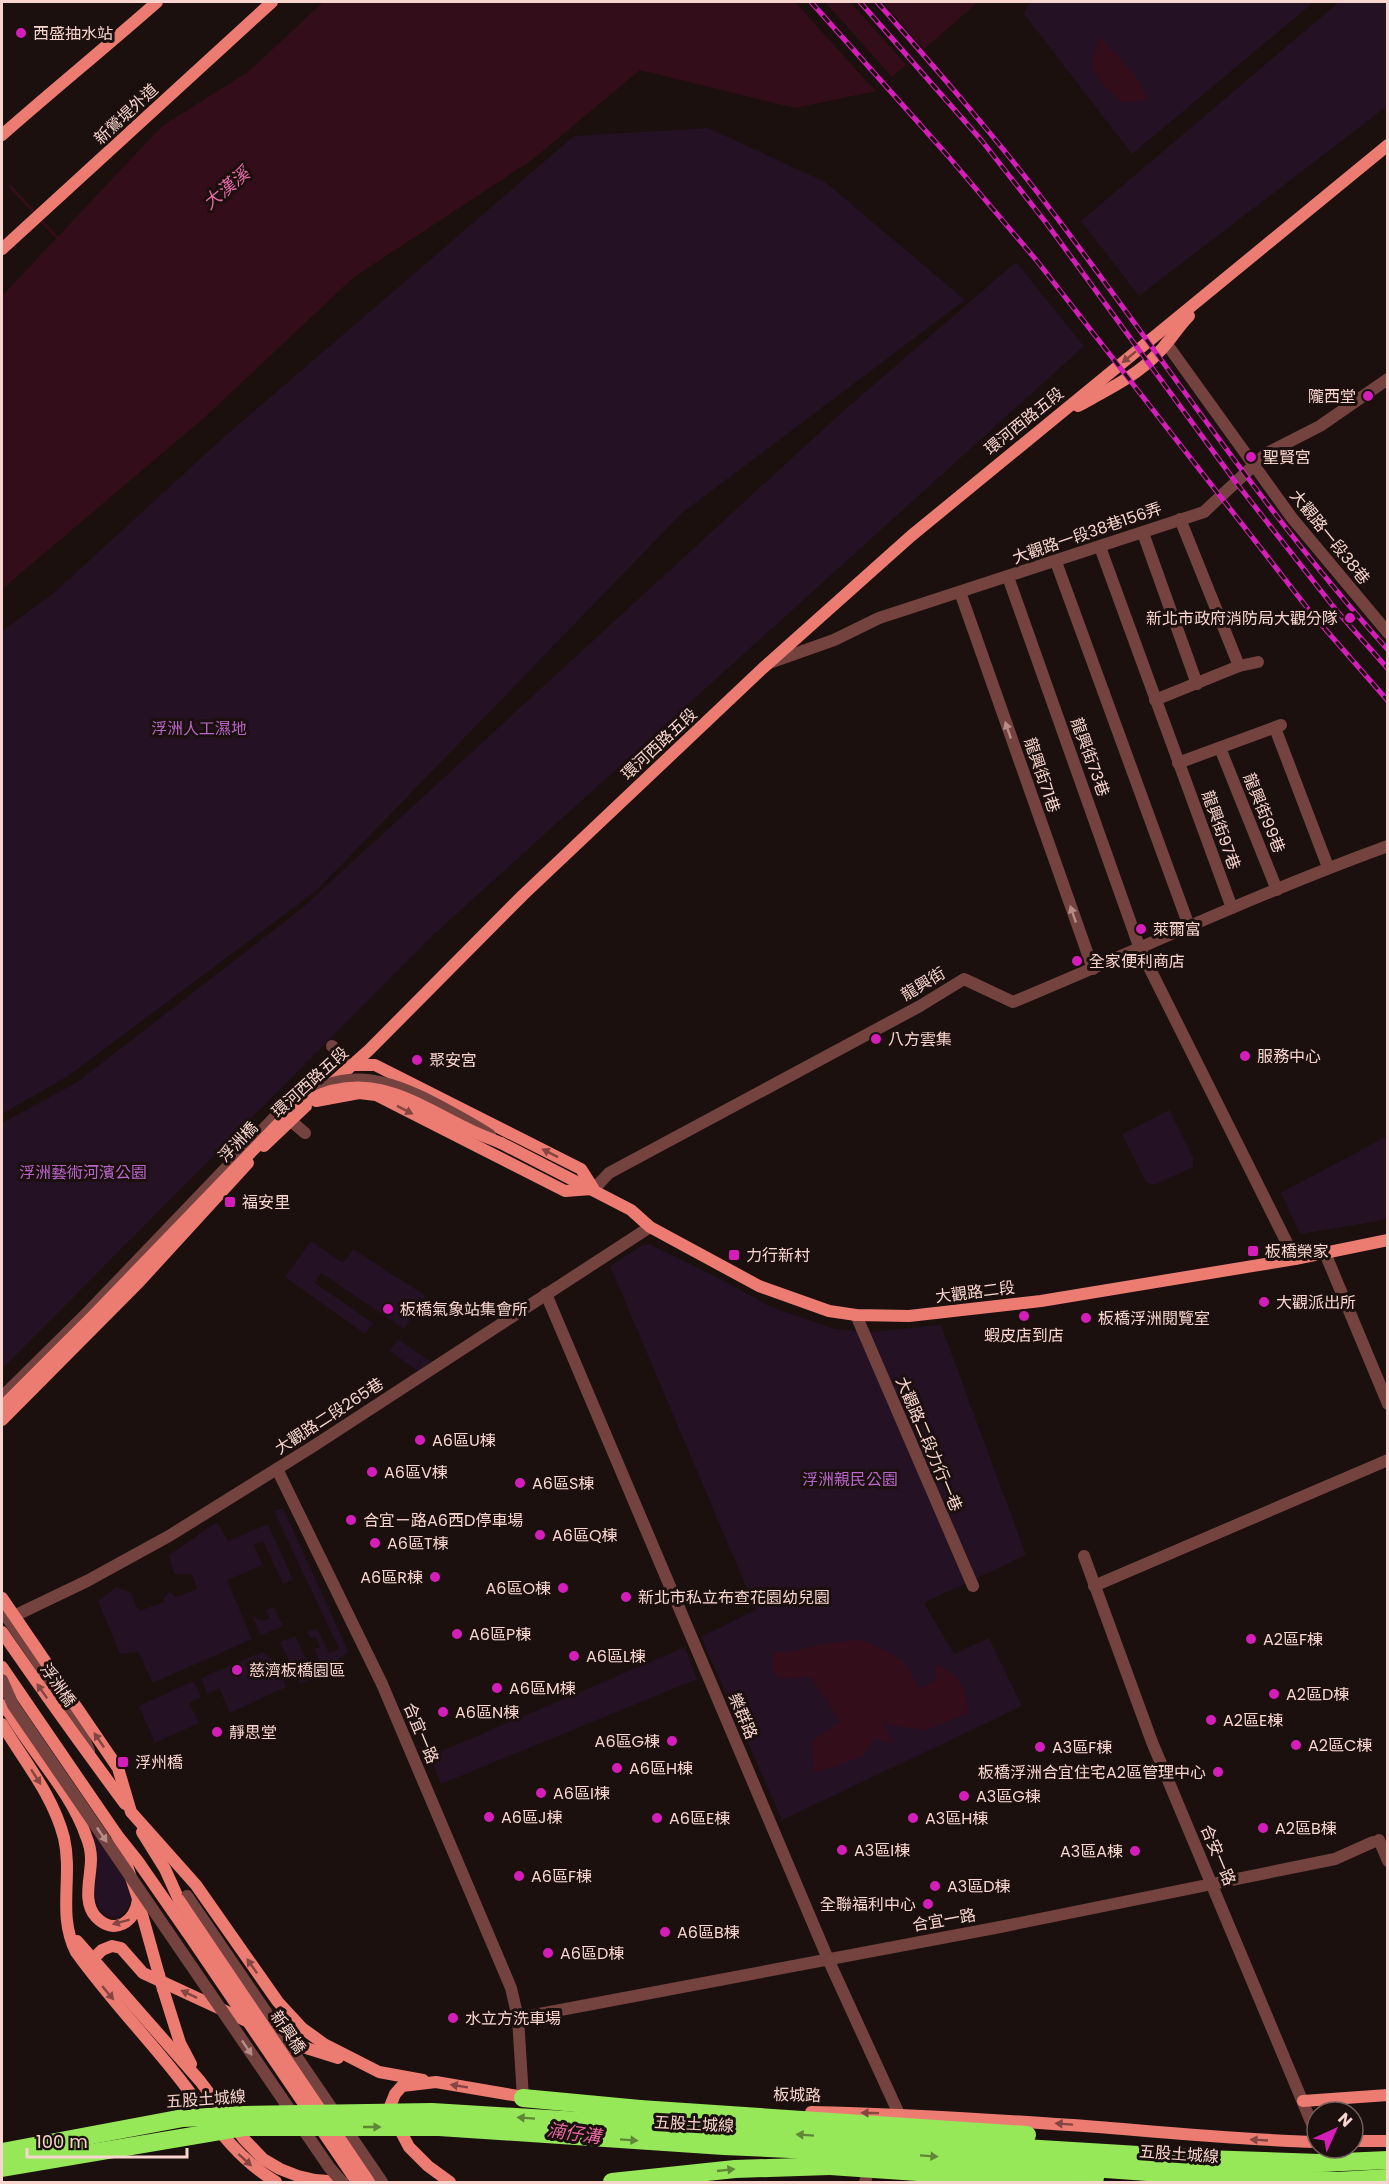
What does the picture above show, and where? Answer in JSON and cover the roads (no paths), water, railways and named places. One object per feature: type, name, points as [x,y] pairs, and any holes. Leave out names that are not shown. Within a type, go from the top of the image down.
[{"type":"highway","points":[[523,2098],[640,2109],[1177,2144],[1305,2155]]},
{"type":"highway","name":"五股土城線","points":[[2,2152],[183,2118],[432,2112],[1204,2159],[1305,2156]]},
{"type":"highway","name":"五股土城線","points":[[2,2168],[245,2127],[438,2127],[724,2146],[902,2154],[1202,2176],[1337,2181],[1388,2178]]},
{"type":"highway","name":"五股土城線","points":[[1365,2159],[1388,2160]]},
{"type":"highway","points":[[612,2182],[735,2169],[805,2165],[1049,2179],[1202,2176]]},
{"type":"main road","points":[[2,135],[157,2]]},
{"type":"main road","name":"新鶯堤外道","points":[[2,249],[272,2]]},
{"type":"main road","name":"環河西路五段","points":[[2,1419],[124,1298],[262,1149],[309,1103],[353,1065],[523,895],[768,664],[911,536],[1388,145]]},
{"type":"main road","points":[[1055,418],[1127,379],[1152,359],[1221,282]]},
{"type":"main road","points":[[353,1065],[375,1065],[459,1106],[581,1169],[594,1189],[565,1191],[376,1095],[361,1081],[353,1065]]},
{"type":"main road","name":"浮洲橋","points":[[2,1407],[287,1115],[309,1100],[338,1089],[361,1087],[389,1090],[594,1189]]},
{"type":"main road","points":[[309,1103],[359,1093],[376,1095]]},
{"type":"main road","name":"大觀路二段","points":[[594,1189],[631,1210],[651,1227],[759,1286],[830,1311],[856,1315],[909,1316],[1041,1300],[1295,1259],[1388,1240]]},
{"type":"main road","points":[[2,1598],[118,1768],[131,1812],[196,1885],[278,2002],[302,2028],[324,2044],[379,2072]]},
{"type":"main road","name":"浮洲橋","points":[[2,1632],[67,1726],[131,1812]]},
{"type":"main road","points":[[2,1667],[117,1835],[180,2043],[200,2081]]},
{"type":"main road","points":[[2,1705],[79,1818],[87,1838],[91,1858],[89,1904],[96,1917],[111,1925],[125,1924],[132,1919],[137,1909],[138,1899]]},
{"type":"main road","points":[[22,1734],[10,1725],[3,1726],[48,1796],[64,1838],[67,1861],[65,1900],[67,1927],[90,1962],[233,2148],[260,2172],[276,2182]]},
{"type":"main road","name":"新興橋","points":[[131,1812],[183,1898],[369,2182]]},
{"type":"main road","name":"新興橋","points":[[117,1835],[187,1932],[357,2182]]},
{"type":"main road","points":[[90,1962],[102,1950],[112,1946],[121,1948],[138,1968],[150,1977],[303,2047],[379,2072],[436,2082]]},
{"type":"main road","points":[[90,1962],[200,2081],[243,2138],[262,2159],[280,2169],[315,2180],[342,2182]]},
{"type":"main road","name":"板城路","points":[[450,2182],[428,2166],[409,2147],[389,2109],[395,2094],[402,2086],[436,2082],[523,2098],[607,2105],[730,2111],[899,2114],[1305,2142]]},
{"type":"main road","points":[[1303,2101],[1388,2095]]},
{"type":"main road","points":[[1365,2142],[1388,2141]]},
{"type":"street","name":"大觀路一段38巷","points":[[1166,343],[1292,518],[1388,633]]},
{"type":"street","name":"大觀路一段38巷156弄","points":[[768,664],[834,640],[879,618],[1204,512],[1267,453],[1320,426],[1388,380]]},
{"type":"street","points":[[1180,519],[1239,666]]},
{"type":"street","points":[[1143,533],[1197,684]]},
{"type":"street","name":"龍興街97巷","points":[[1100,547],[1232,908]]},
{"type":"street","points":[[1056,561],[1189,926]]},
{"type":"street","name":"龍興街73巷","points":[[1008,577],[1140,949],[1295,1259]]},
{"type":"street","name":"龍興街71巷","points":[[960,592],[1093,969]]},
{"type":"street","points":[[1155,699],[1239,666],[1258,662]]},
{"type":"street","points":[[1178,764],[1279,727],[1328,867]]},
{"type":"street","name":"龍興街99巷","points":[[1220,748],[1276,890]]},
{"type":"street","name":"龍興街","points":[[594,1189],[609,1173],[920,1006],[964,979],[1013,1002],[1328,867],[1388,846]]},
{"type":"street","points":[[332,1046],[353,1065]]},
{"type":"street","points":[[2,1397],[89,1311],[274,1118],[294,1100],[315,1089],[340,1081],[364,1079],[384,1082],[433,1102],[471,1122],[501,1143]]},
{"type":"street","points":[[291,1121],[305,1133]]},
{"type":"street","name":"大觀路二段265巷","points":[[14,1616],[87,1581],[169,1536],[277,1469],[651,1227]]},
{"type":"street","points":[[1325,1253],[1388,1404]]},
{"type":"street","name":"樂群路","points":[[546,1294],[828,1959],[899,2114]]},
{"type":"street","name":"大觀路二段力行一巷","points":[[856,1315],[973,1586]]},
{"type":"street","points":[[1094,1586],[1388,1460]]},
{"type":"street","name":"合宜一路","points":[[277,1469],[382,1684],[511,1988],[518,2018],[523,2098]]},
{"type":"street","name":"合安一路","points":[[1084,1557],[1152,1742],[1305,2106]]},
{"type":"street","points":[[2,1610],[77,1719],[90,1755]]},
{"type":"street","points":[[2,1680],[13,1705],[329,2167],[342,2182]]},
{"type":"street","name":"合宜一路","points":[[518,2018],[999,1928],[1335,1859],[1376,1841],[1388,1861]]},
{"type":"street","points":[[183,1898],[382,2182]]},
{"type":"street","points":[[865,2182],[876,2147],[899,2114]]},
{"type":"street","points":[[1320,2160],[1320,2182]]},
{"type":"water","name":"大漢溪","points":[[323,2],[978,2],[876,91],[795,108],[640,70],[532,160],[354,277],[205,417],[2,589],[2,296],[162,126],[248,72]]},
{"type":"water","points":[[1100,37],[1136,76],[1148,99],[1123,103],[1101,82],[1092,62]]},
{"type":"water","points":[[860,1640],[896,1657],[914,1678],[919,1689],[936,1681],[935,1664],[951,1673],[964,1688],[968,1713],[926,1730],[884,1724],[892,1743],[875,1738],[862,1756],[814,1772],[810,1742],[841,1722],[811,1677],[782,1679],[773,1672],[773,1652],[792,1652],[821,1644]]},
{"type":"waterway","points":[[10,186],[35,213]]},
{"type":"waterway","points":[[39,218],[59,240]]},
{"type":"railway","points":[[811,2],[948,156],[1037,261],[1312,614],[1388,701]]},
{"type":"railway","points":[[860,2],[982,141],[1047,224],[1234,480],[1336,610],[1388,669]]},
{"type":"railway","points":[[877,2],[1033,186],[1257,491],[1299,545],[1388,650]]},
{"type":"place","name":"西盛抽水站","points":[[21,33]]},
{"type":"place","name":"隴西堂","points":[[1368,396]]},
{"type":"place","name":"聖賢宮","points":[[1251,457]]},
{"type":"place","name":"新北市政府消防局大觀分隊","points":[[1350,618]]},
{"type":"place","name":"萊爾富","points":[[1141,929]]},
{"type":"place","name":"全家便利商店","points":[[1077,961]]},
{"type":"place","name":"八方雲集","points":[[876,1039]]},
{"type":"place","name":"服務中心","points":[[1245,1056]]},
{"type":"place","name":"聚安宮","points":[[417,1060]]},
{"type":"place","name":"福安里","points":[[230,1202]]},
{"type":"place","name":"板橋榮家","points":[[1253,1251]]},
{"type":"place","name":"力行新村","points":[[734,1255]]},
{"type":"place","name":"大觀派出所","points":[[1264,1302]]},
{"type":"place","name":"板橋氣象站集會所","points":[[388,1309]]},
{"type":"place","name":"蝦皮店到店","points":[[1024,1316]]},
{"type":"place","name":"板橋浮洲閱覽室","points":[[1086,1318]]},
{"type":"place","name":"A6區U棟","points":[[420,1440]]},
{"type":"place","name":"A6區V棟","points":[[372,1472]]},
{"type":"place","name":"A6區S棟","points":[[520,1483]]},
{"type":"place","name":"合宜ㄧ路A6西D停車場","points":[[351,1520]]},
{"type":"place","name":"A6區Q棟","points":[[540,1535]]},
{"type":"place","name":"A6區T棟","points":[[375,1543]]},
{"type":"place","name":"A6區R棟","points":[[435,1577]]},
{"type":"place","name":"A6區O棟","points":[[563,1588]]},
{"type":"place","name":"新北市私立布查花園幼兒園","points":[[626,1597]]},
{"type":"place","name":"A6區P棟","points":[[457,1634]]},
{"type":"place","name":"A2區F棟","points":[[1251,1639]]},
{"type":"place","name":"A6區L棟","points":[[574,1656]]},
{"type":"place","name":"慈濟板橋園區","points":[[237,1670]]},
{"type":"place","name":"A6區M棟","points":[[497,1688]]},
{"type":"place","name":"A2區D棟","points":[[1274,1694]]},
{"type":"place","name":"A6區N棟","points":[[443,1712]]},
{"type":"place","name":"A2區E棟","points":[[1211,1720]]},
{"type":"place","name":"靜思堂","points":[[217,1732]]},
{"type":"place","name":"A6區G棟","points":[[672,1741]]},
{"type":"place","name":"A2區C棟","points":[[1296,1745]]},
{"type":"place","name":"A3區F棟","points":[[1040,1747]]},
{"type":"place","name":"浮州橋","points":[[123,1762]]},
{"type":"place","name":"A6區H棟","points":[[617,1768]]},
{"type":"place","name":"板橋浮洲合宜住宅A2區管理中心","points":[[1218,1772]]},
{"type":"place","name":"A6區I棟","points":[[541,1793]]},
{"type":"place","name":"A3區G棟","points":[[964,1796]]},
{"type":"place","name":"A6區J棟","points":[[489,1817]]},
{"type":"place","name":"A6區E棟","points":[[657,1818]]},
{"type":"place","name":"A3區H棟","points":[[913,1818]]},
{"type":"place","name":"A2區B棟","points":[[1263,1828]]},
{"type":"place","name":"A3區I棟","points":[[842,1850]]},
{"type":"place","name":"A3區A棟","points":[[1135,1851]]},
{"type":"place","name":"A6區F棟","points":[[519,1876]]},
{"type":"place","name":"A3區D棟","points":[[935,1886]]},
{"type":"place","name":"全聯福利中心","points":[[928,1904]]},
{"type":"place","name":"A6區B棟","points":[[665,1932]]},
{"type":"place","name":"A6區D棟","points":[[548,1953]]},
{"type":"place","name":"水立方洗車場","points":[[453,2018]]},
{"type":"park label","name":"浮洲人工濕地","points":[[199,728]]},
{"type":"park label","name":"浮洲藝術河濱公園","points":[[83,1172]]},
{"type":"park label","name":"浮洲親民公園","points":[[850,1479]]},
{"type":"water label","name":"湳仔溝","points":[[574,2133]]}]
